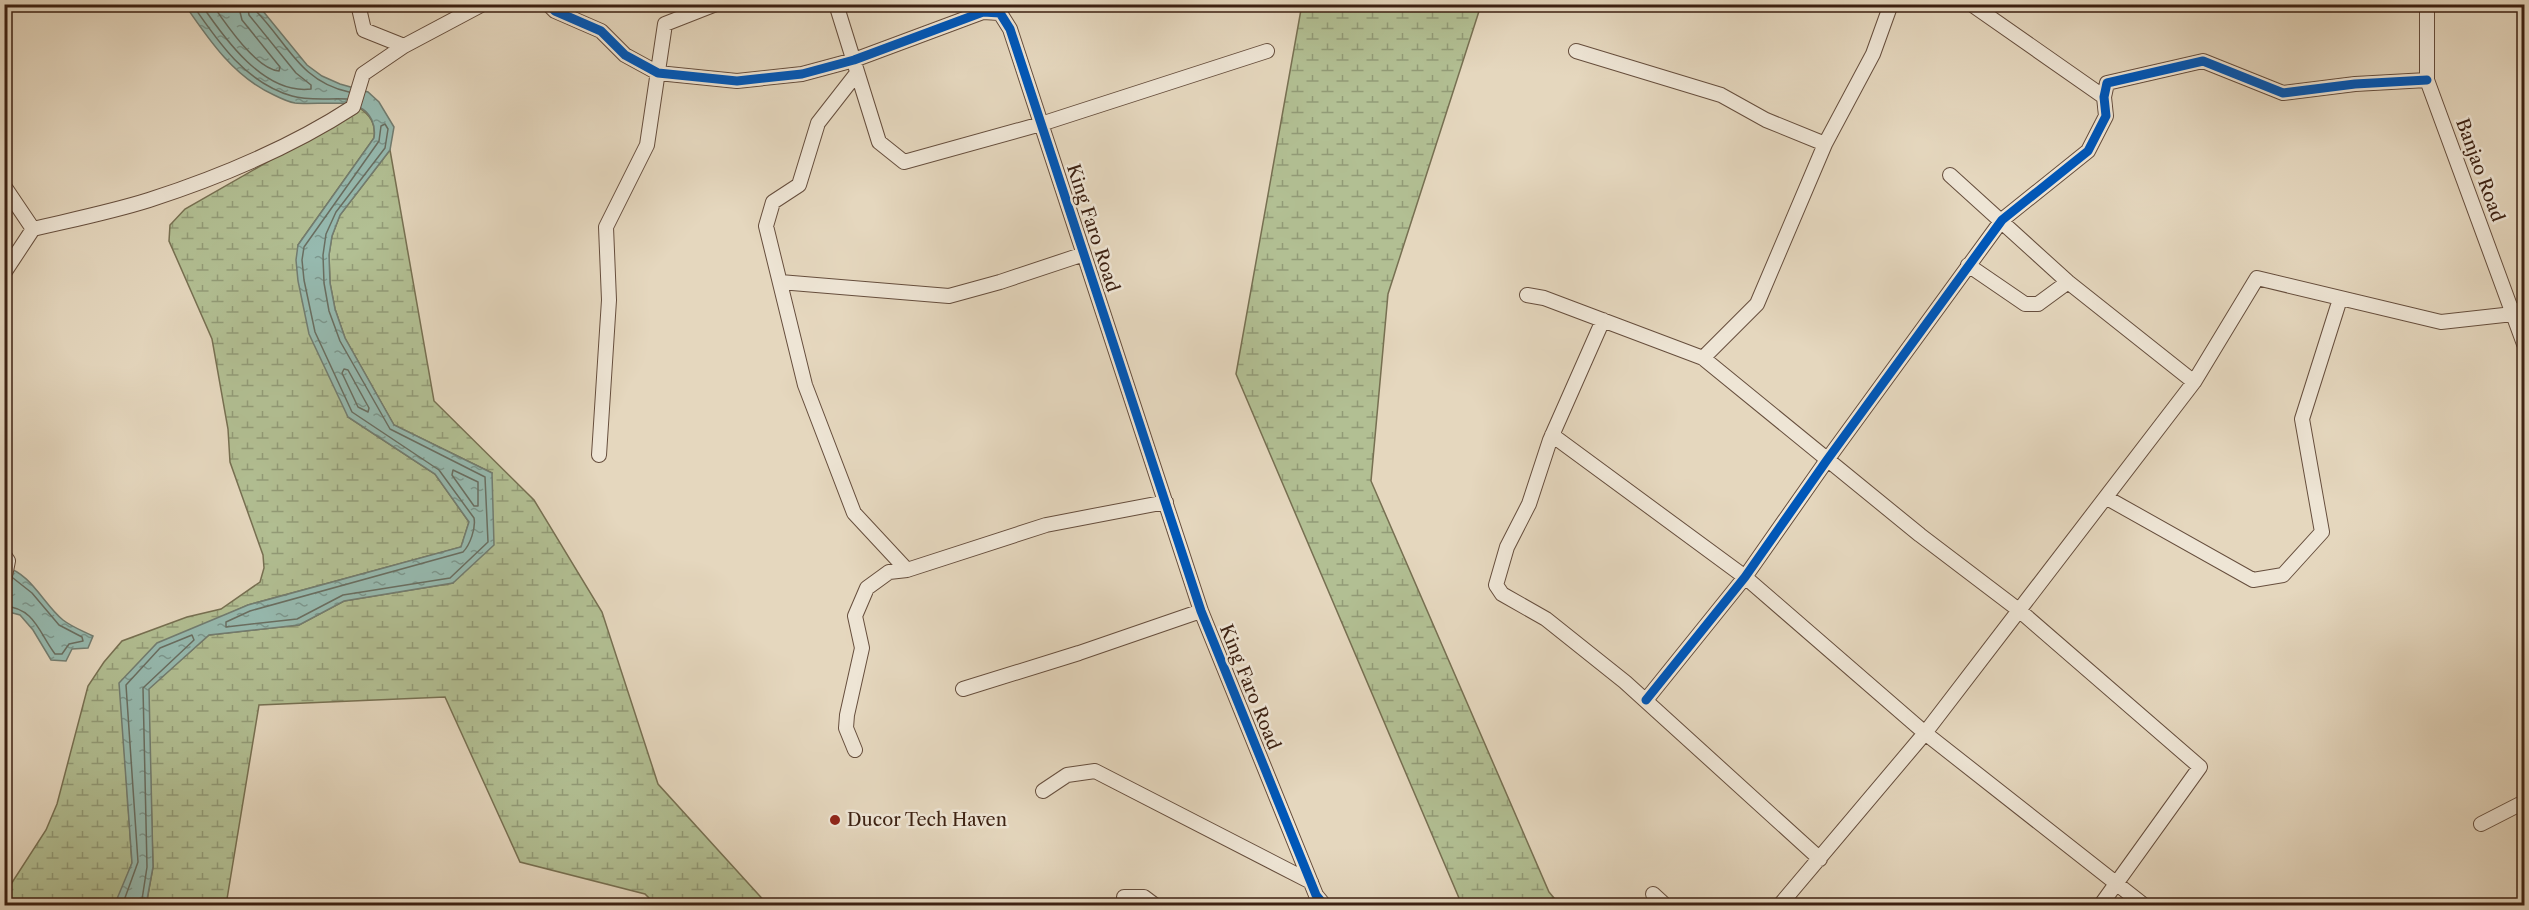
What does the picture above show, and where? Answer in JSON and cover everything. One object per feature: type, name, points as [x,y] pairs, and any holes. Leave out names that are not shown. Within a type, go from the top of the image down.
[{"type":"street","points":[[358,4],[364,30],[404,46]]},
{"type":"street","points":[[4,273],[33,229],[147,201],[241,167],[324,126],[353,107],[363,74],[404,46],[483,4]]},
{"type":"street","name":"King Faro Road","points":[[548,4],[555,11],[601,31],[625,55],[658,73],[737,81],[855,66],[983,12],[1000,13],[1010,29],[1201,610],[1316,895],[1325,906]]},
{"type":"street","points":[[599,455],[609,300],[606,226],[647,145],[665,24],[716,4]]},
{"type":"street","points":[[836,4],[879,142],[904,162],[1041,124],[1267,51]]},
{"type":"street","points":[[1703,358],[1756,304],[1825,144],[1873,54],[1891,4]]},
{"type":"street","points":[[1971,4],[2104,97]]},
{"type":"street","name":"Banjao Road","points":[[2427,4],[2427,80],[2519,311],[2524,344]]},
{"type":"street","points":[[1576,51],[1721,94],[1766,120],[1825,144]]},
{"type":"street","points":[[1646,700],[1745,577],[1827,460],[2002,220],[2088,151],[2106,116],[2104,97],[2107,83],[2203,61],[2283,93],[2355,84],[2427,80]]},
{"type":"street","points":[[855,66],[818,123],[799,185],[773,202],[766,226],[805,385],[854,513],[907,570]]},
{"type":"street","points":[[1950,175],[2068,282],[2194,382]]},
{"type":"street","points":[[4,186],[33,229]]},
{"type":"street","points":[[780,282],[949,296],[1084,254]]},
{"type":"street","points":[[1968,266],[2025,304],[2038,304],[2068,282]]},
{"type":"street","points":[[1779,906],[1925,733],[2107,498],[2194,382],[2257,278],[2441,322],[2519,311]]},
{"type":"street","points":[[1527,295],[1544,298],[1703,358],[1827,460],[2020,611],[2200,767],[2100,906]]},
{"type":"street","points":[[2107,498],[2253,580],[2283,575],[2322,532],[2302,419],[2340,299]]},
{"type":"street","points":[[1603,320],[1552,435],[1529,504],[1507,548],[1496,585],[1502,594],[1546,619],[1646,700],[1820,859]]},
{"type":"street","points":[[1552,435],[1745,577],[1925,733],[2145,906]]},
{"type":"street","points":[[855,750],[846,728],[846,715],[862,648],[855,616],[867,588],[889,572],[907,570],[1046,525],[1166,502]]},
{"type":"street","points":[[4,555],[8,561],[4,581]]},
{"type":"street","points":[[963,689],[1078,653],[1201,610]]},
{"type":"street","points":[[1043,791],[1067,775],[1095,771],[1311,882]]},
{"type":"street","points":[[2481,824],[2524,802]]},
{"type":"street","points":[[1653,894],[1666,906]]},
{"type":"street","points":[[1124,897],[1144,897],[1156,906]]},
{"type":"green space","points":[[1302,4],[1481,5],[1388,294],[1371,481],[1549,892],[1560,905],[1462,905],[1236,374]]},
{"type":"green space","points":[[358,107],[371,120],[374,138],[298,245],[348,417],[435,474],[469,522],[461,547],[248,605],[226,615],[120,683],[132,863],[117,903],[114,906],[5,905],[4,895],[46,830],[57,804],[88,686],[104,662],[122,641],[187,617],[221,609],[260,582],[264,568],[263,555],[230,462],[228,429],[212,339],[169,241],[170,225],[185,209],[327,128]]},
{"type":"green space","points":[[390,150],[434,401],[534,500],[602,612],[658,784],[768,905],[656,905],[645,894],[520,862],[445,697],[259,705],[226,905],[146,906],[153,867],[148,689],[209,635],[299,625],[344,601],[453,583],[492,473],[394,425],[345,338],[335,309],[330,283],[329,255],[332,236],[340,215]]},
{"type":"water","points":[[185,5],[258,5],[307,65],[322,76],[340,84],[368,92],[379,102],[394,127],[390,150],[340,215],[332,236],[329,255],[330,283],[335,309],[345,338],[394,425],[492,473],[494,545],[453,583],[344,601],[299,625],[209,635],[149,689],[153,867],[146,905],[114,906],[132,863],[119,683],[157,643],[248,605],[461,547],[469,522],[435,474],[348,417],[309,334],[298,281],[296,260],[298,245],[374,138],[372,120],[367,113],[353,105],[295,103],[281,99],[260,87],[223,56]]},
{"type":"water","points":[[5,567],[14,570],[30,582],[63,620],[93,636],[88,648],[72,649],[66,661],[51,660],[33,630],[20,615],[5,611]]},
{"type":"cycle path","points":[[548,4],[555,11],[601,31],[625,55],[658,73],[737,81],[802,74],[854,60],[983,12],[1000,13],[1010,29],[1201,611],[1316,895],[1325,906]]},
{"type":"cycle path","points":[[1646,700],[1745,577],[1827,460],[2002,220],[2088,151],[2106,116],[2104,97],[2107,83],[2203,61],[2283,93],[2355,84],[2427,80]]},
{"type":"place","name":"Ducor Tech Haven","points":[[835,820]]}]
